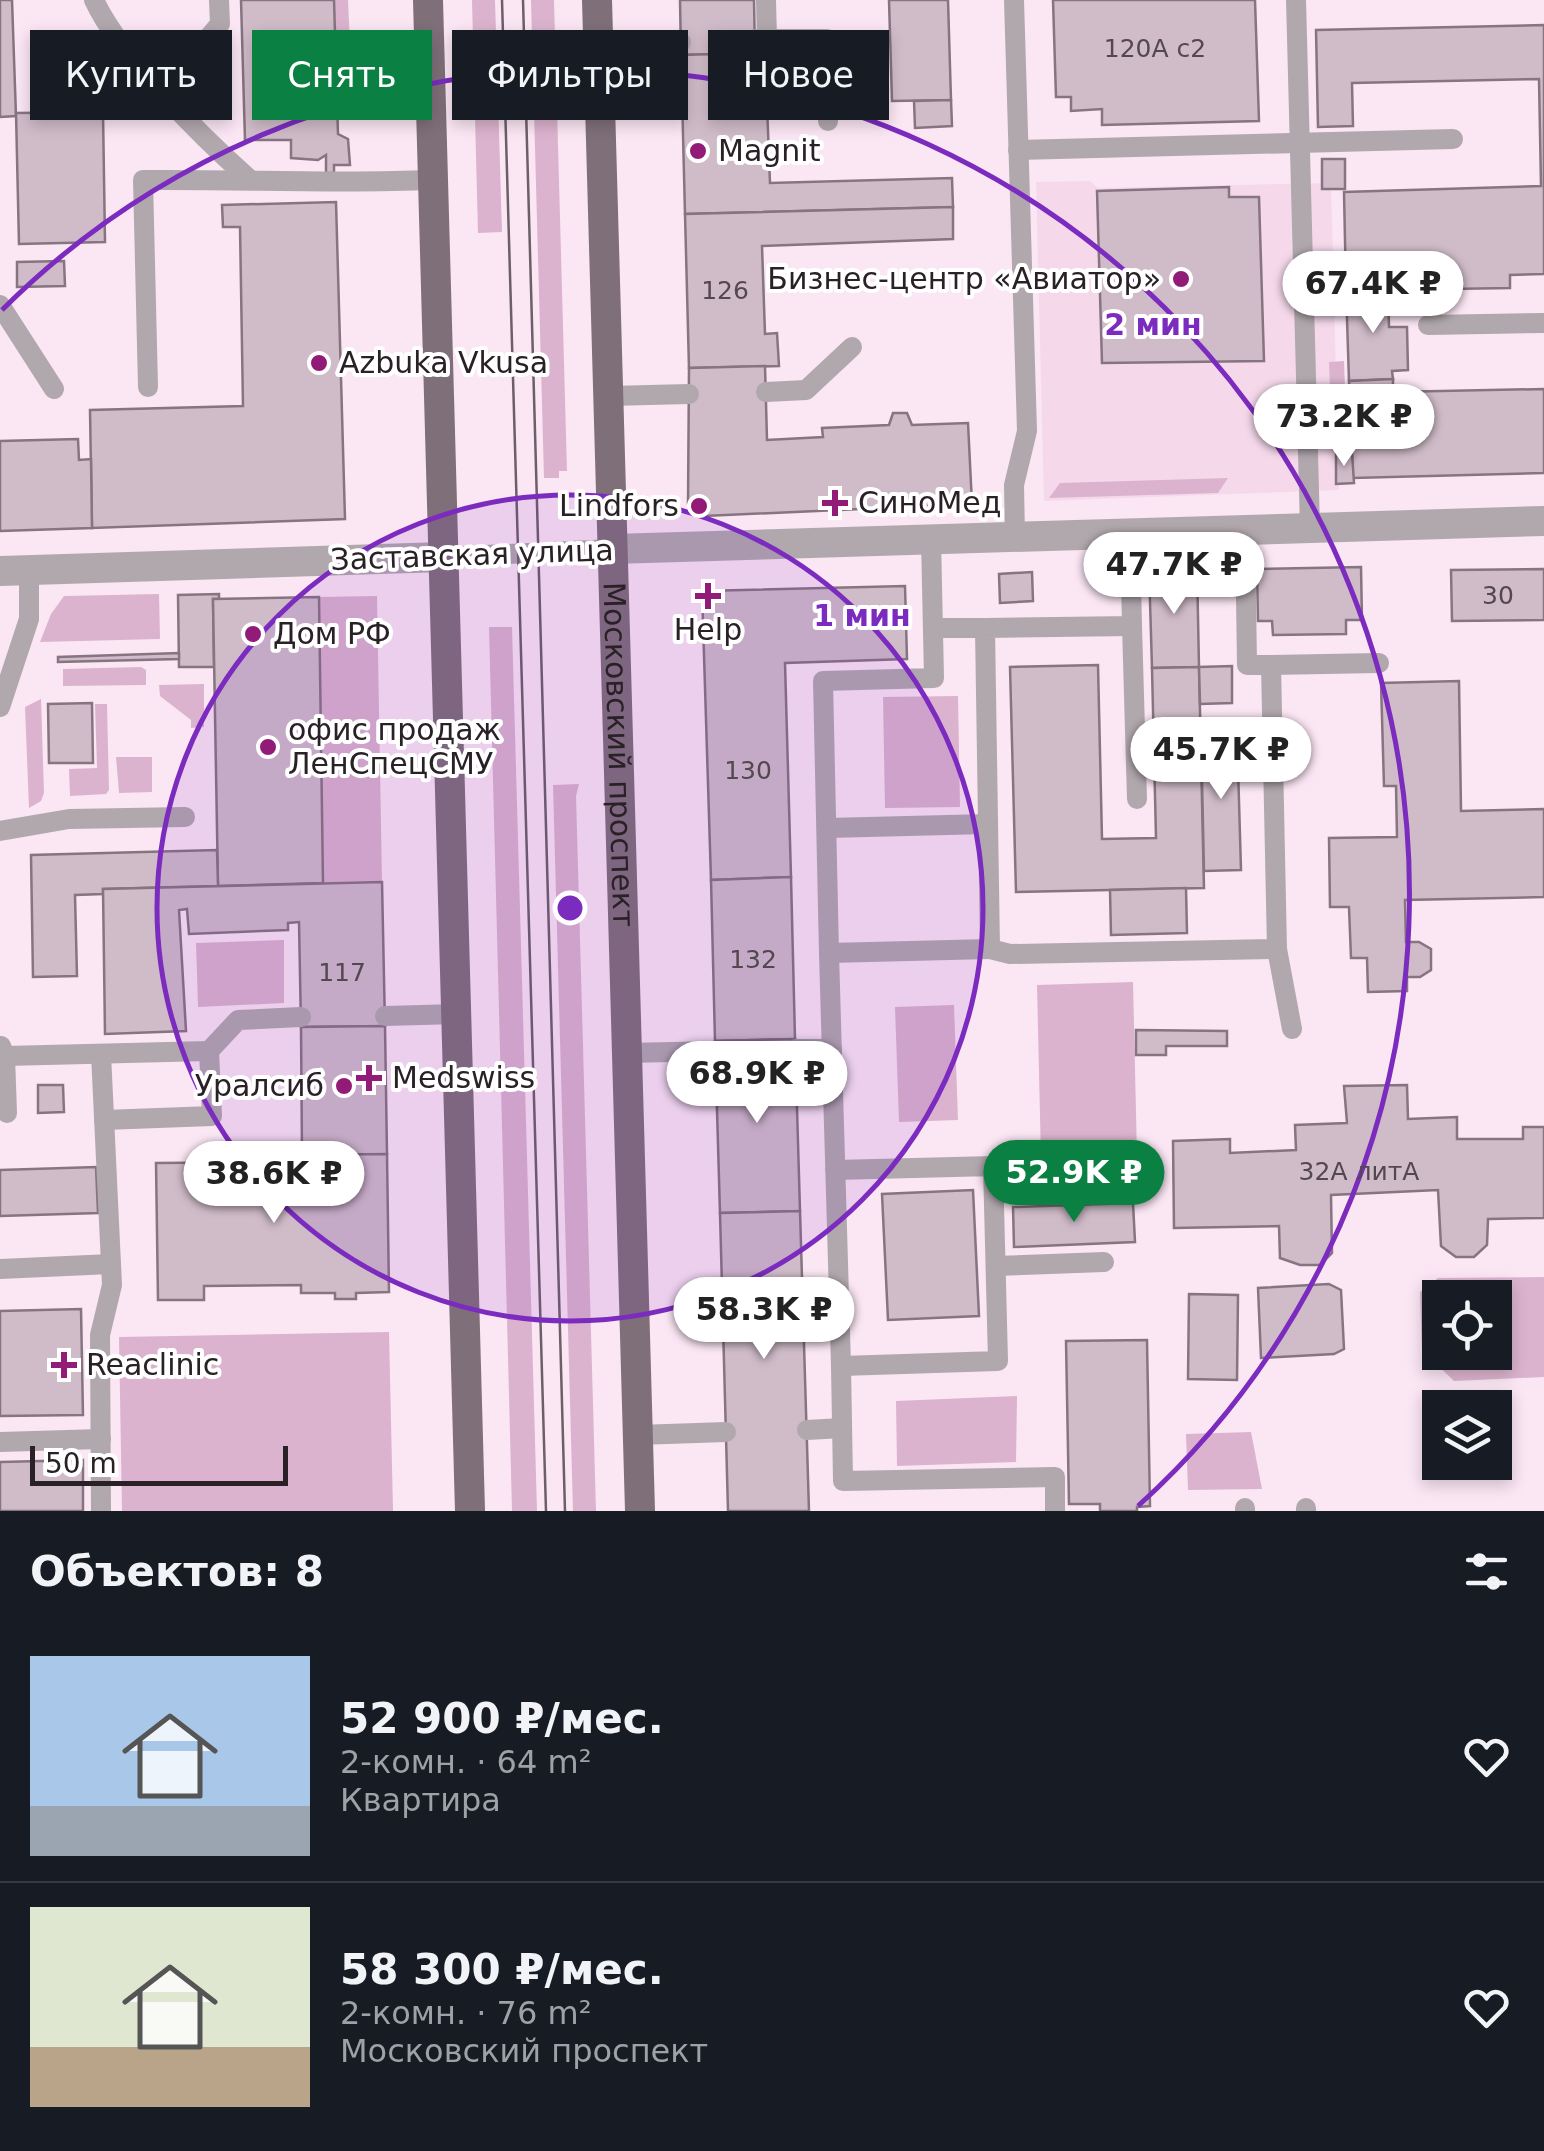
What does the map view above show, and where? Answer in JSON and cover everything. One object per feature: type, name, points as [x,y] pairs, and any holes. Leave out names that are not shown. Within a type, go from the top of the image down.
[{"type":"main road","points":[[428,0],[470,1511]]},
{"type":"main road","name":"Московский проспект","points":[[598,0],[598,30]]},
{"type":"main road","name":"Московский проспект","points":[[600,120],[640,1511]]},
{"type":"street","name":"Заставская улица","points":[[614,549],[1544,522]]},
{"type":"street","name":"Заставская улица","points":[[15,570],[443,557]]},
{"type":"lane","points":[[94,0],[109,30]]},
{"type":"lane","points":[[215,30],[220,24],[219,0]]},
{"type":"lane","points":[[766,0],[761,39],[827,39],[828,121]]},
{"type":"lane","points":[[1014,0],[1026,431],[1014,485],[1015,537]]},
{"type":"lane","points":[[1296,0],[1310,528]]},
{"type":"lane","points":[[192,120],[248,178]]},
{"type":"lane","points":[[1018,150],[1453,139]]},
{"type":"lane","points":[[148,387],[143,180],[248,178],[299,184],[432,180]]},
{"type":"lane","points":[[0,305],[54,389]]},
{"type":"lane","points":[[1428,326],[1544,323]]},
{"type":"lane","points":[[766,392],[806,390],[852,347]]},
{"type":"lane","points":[[608,396],[689,394]]},
{"type":"lane","points":[[1244,530],[1246,665],[1379,664]]},
{"type":"lane","points":[[1130,534],[1137,799]]},
{"type":"lane","points":[[931,539],[934,678],[823,681],[842,1481],[1055,1477],[1056,1511]]},
{"type":"lane","name":"Заставская улица","points":[[443,557],[614,549]]},
{"type":"lane","points":[[0,707],[30,619],[15,570]]},
{"type":"lane","points":[[933,628],[1132,626]]},
{"type":"lane","points":[[985,628],[990,948]]},
{"type":"lane","points":[[1272,664],[1277,949],[1292,1029]]},
{"type":"lane","points":[[0,831],[69,819],[184,818]]},
{"type":"lane","points":[[827,828],[988,824]]},
{"type":"lane","points":[[829,952],[990,948],[1010,954],[1277,949]]},
{"type":"lane","points":[[385,1016],[458,1014]]},
{"type":"lane","points":[[104,1120],[212,1116],[209,1052],[238,1020],[301,1018]]},
{"type":"lane","points":[[796,1049],[832,1048]]},
{"type":"lane","points":[[7,1113],[3,1050],[100,1054],[209,1052]]},
{"type":"lane","points":[[628,1052],[715,1051]]},
{"type":"lane","points":[[100,1054],[112,1285],[100,1335],[101,1511]]},
{"type":"lane","points":[[835,1170],[993,1166],[998,1361],[841,1366]]},
{"type":"lane","points":[[996,1266],[1104,1262]]},
{"type":"lane","points":[[0,1269],[111,1264]]},
{"type":"lane","points":[[807,1430],[842,1428]]},
{"type":"lane","points":[[638,1435],[726,1432]]},
{"type":"lane","points":[[0,1442],[100,1439]]},
{"type":"shaded area","points":[[334,0],[348,0],[349,30],[335,30]]},
{"type":"shaded area","points":[[472,0],[495,0],[496,30],[473,30]]},
{"type":"shaded area","points":[[531,0],[554,0],[555,30],[532,30]]},
{"type":"shaded area","points":[[475,120],[499,120],[502,232],[478,233]]},
{"type":"shaded area","points":[[534,120],[557,120],[567,471],[559,471],[559,478],[544,478]]},
{"type":"shaded area","points":[[1090,181],[1098,188],[1331,183],[1339,490],[1044,501],[1036,182]]},
{"type":"shaded area","points":[[1344,361],[1347,451],[1332,451],[1329,362]]},
{"type":"shaded area","points":[[1228,478],[1218,493],[1049,498],[1060,483]]},
{"type":"shaded area","points":[[159,594],[160,639],[40,642],[51,614],[64,596]]},
{"type":"shaded area","points":[[377,596],[382,882],[323,883],[319,597]]},
{"type":"shaded area","points":[[489,627],[512,627],[537,1511],[512,1511]]},
{"type":"shaded area","points":[[63,669],[146,670],[146,685],[63,686]]},
{"type":"shaded area","points":[[204,684],[204,727],[191,728],[191,720],[160,696],[159,685]]},
{"type":"shaded area","points":[[958,696],[960,807],[885,808],[883,697]]},
{"type":"shaded area","points":[[41,699],[44,793],[41,801],[29,808],[25,707]]},
{"type":"shaded area","points":[[95,704],[107,704],[109,790],[106,794],[70,796],[69,769],[97,768]]},
{"type":"shaded area","points":[[116,757],[152,757],[152,792],[119,793]]},
{"type":"shaded area","points":[[579,784],[576,796],[596,1511],[573,1511],[553,785]]},
{"type":"shaded area","points":[[284,940],[284,1003],[198,1007],[196,943]]},
{"type":"shaded area","points":[[1133,982],[1138,1200],[1042,1203],[1037,985]]},
{"type":"shaded area","points":[[954,1005],[958,1120],[899,1122],[895,1007]]},
{"type":"shaded area","points":[[1544,1277],[1544,1377],[1454,1381],[1443,1370],[1512,1370],[1512,1280],[1435,1280]]},
{"type":"shaded area","points":[[389,1332],[393,1511],[122,1511],[119,1337]]},
{"type":"shaded area","points":[[1017,1396],[1016,1462],[897,1466],[896,1401]]},
{"type":"shaded area","points":[[1251,1432],[1262,1489],[1188,1490],[1186,1434]]},
{"type":"building","points":[[0,0],[12,0],[16,116],[0,117]]},
{"type":"building","points":[[241,0],[334,0],[335,30],[252,30],[252,120],[338,120],[338,134],[348,139],[350,165],[334,165],[334,173],[326,173],[326,155],[318,160],[291,158],[291,140],[245,140]]},
{"type":"building","points":[[680,0],[754,0],[755,30],[708,30],[708,54],[688,55],[688,30],[681,30]]},
{"type":"building","points":[[889,0],[948,0],[951,100],[892,101]]},
{"type":"building","points":[[1053,0],[1255,0],[1259,121],[1102,125],[1102,109],[1071,111],[1071,97],[1056,97]]},
{"type":"building","points":[[1544,25],[1544,274],[1510,275],[1510,288],[1449,289],[1449,277],[1364,279],[1364,288],[1346,288],[1344,192],[1541,186],[1539,79],[1352,83],[1353,126],[1318,127],[1316,30]]},
{"type":"building","points":[[708,54],[708,120],[768,120],[770,183],[952,178],[953,207],[685,214],[683,120],[688,120],[688,55]]},
{"type":"building","points":[[951,100],[952,126],[915,128],[914,101]]},
{"type":"building","points":[[16,113],[30,113],[30,120],[103,120],[105,242],[19,244]]},
{"type":"building","points":[[1322,159],[1345,159],[1345,189],[1322,189]]},
{"type":"building","name":"Бизнес-центр «Авиатор»","points":[[1229,187],[1229,197],[1259,197],[1264,361],[1102,363],[1097,191]]},
{"type":"building","points":[[336,202],[345,519],[92,528],[90,410],[243,406],[240,227],[223,227],[222,205]]},
{"type":"building","points":[[953,207],[953,239],[762,246],[765,334],[777,333],[779,366],[689,368],[685,214]]},
{"type":"building","points":[[64,261],[65,286],[17,287],[17,262]]},
{"type":"building","points":[[1388,287],[1389,327],[1407,327],[1408,370],[1392,371],[1393,379],[1349,381],[1346,288]]},
{"type":"building","points":[[765,366],[767,440],[823,437],[822,428],[889,425],[893,413],[907,413],[912,425],[968,423],[972,504],[704,516],[688,504],[689,368]]},
{"type":"building","points":[[1393,379],[1393,392],[1544,389],[1544,473],[1353,478],[1349,381]]},
{"type":"building","points":[[78,439],[79,460],[91,459],[92,528],[0,531],[0,441]]},
{"type":"building","points":[[1336,453],[1352,453],[1354,483],[1336,484]]},
{"type":"building","points":[[1197,567],[1199,667],[1152,668],[1149,568]]},
{"type":"building","points":[[1361,567],[1362,620],[1346,620],[1346,634],[1273,635],[1272,621],[1258,621],[1257,569]]},
{"type":"building","points":[[1544,569],[1544,620],[1452,621],[1451,570]]},
{"type":"building","points":[[1032,572],[1033,601],[1000,603],[999,574]]},
{"type":"building","points":[[905,586],[907,659],[785,663],[791,877],[711,880],[702,591]]},
{"type":"building","points":[[219,594],[219,599],[213,599],[214,667],[179,667],[178,595]]},
{"type":"building","name":"офис продаж ЛенСпецСМУ","points":[[319,597],[323,883],[218,886],[213,599]]},
{"type":"building","points":[[179,653],[179,659],[58,662],[58,657]]},
{"type":"building","points":[[1098,665],[1102,839],[1156,838],[1152,668],[1199,667],[1204,888],[1016,892],[1010,667]]},
{"type":"building","points":[[1232,666],[1232,703],[1200,704],[1199,667]]},
{"type":"building","points":[[1459,681],[1461,811],[1544,809],[1544,897],[1405,900],[1406,942],[1419,942],[1431,949],[1431,970],[1420,977],[1407,977],[1407,991],[1368,992],[1367,958],[1351,958],[1349,907],[1330,907],[1329,838],[1397,837],[1396,786],[1384,786],[1381,683]]},
{"type":"building","points":[[92,703],[93,763],[49,763],[48,704]]},
{"type":"building","points":[[1237,733],[1241,870],[1204,871],[1201,734]]},
{"type":"building","points":[[217,850],[218,886],[103,889],[103,894],[75,895],[77,976],[33,977],[31,855]]},
{"type":"building","points":[[791,877],[795,1039],[715,1041],[711,880]]},
{"type":"building","points":[[382,882],[385,1026],[301,1027],[299,922],[288,923],[288,930],[189,934],[187,909],[179,910],[186,1031],[105,1034],[103,889]]},
{"type":"building","points":[[1186,888],[1187,933],[1111,935],[1110,890]]},
{"type":"building","name":"Уралсиб","points":[[385,1026],[387,1154],[302,1155],[301,1027]]},
{"type":"building","points":[[1136,1030],[1227,1031],[1227,1046],[1166,1046],[1166,1055],[1136,1055]]},
{"type":"building","points":[[795,1039],[800,1211],[720,1213],[715,1041]]},
{"type":"building","points":[[38,1085],[63,1085],[64,1112],[38,1113]]},
{"type":"building","points":[[1407,1085],[1408,1119],[1457,1117],[1457,1139],[1523,1139],[1523,1127],[1544,1127],[1544,1218],[1488,1219],[1487,1245],[1474,1257],[1456,1257],[1441,1246],[1438,1190],[1331,1195],[1332,1253],[1320,1265],[1300,1265],[1280,1258],[1279,1226],[1174,1228],[1173,1141],[1230,1139],[1230,1153],[1296,1150],[1295,1125],[1347,1123],[1344,1086]]},
{"type":"building","points":[[387,1154],[389,1292],[356,1293],[356,1299],[335,1299],[335,1293],[301,1293],[301,1285],[204,1286],[204,1300],[158,1300],[156,1163],[302,1162],[302,1155]]},
{"type":"building","points":[[96,1167],[98,1213],[0,1216],[0,1170]]},
{"type":"building","points":[[973,1190],[979,1316],[888,1320],[882,1194]]},
{"type":"building","points":[[1133,1203],[1135,1242],[1014,1247],[1013,1207]]},
{"type":"building","points":[[800,1211],[809,1511],[728,1511],[720,1213]]},
{"type":"building","points":[[1329,1284],[1341,1290],[1344,1349],[1334,1354],[1261,1358],[1258,1288]]},
{"type":"building","points":[[1189,1294],[1238,1295],[1237,1380],[1188,1379]]},
{"type":"building","points":[[81,1309],[83,1415],[0,1416],[0,1311]]},
{"type":"building","points":[[1147,1340],[1150,1506],[1137,1507],[1137,1511],[1100,1511],[1100,1504],[1069,1504],[1066,1341]]},
{"type":"building","points":[[83,1460],[83,1511],[0,1511],[0,1462]]},
{"type":"tram line","points":[[502,0],[546,1511]]},
{"type":"tram line","points":[[523,0],[565,1511]]},
{"type":"place","name":"Magnit","points":[[698,151]]},
{"type":"place","name":"Бизнес-центр «Авиатор»","points":[[1181,279]]},
{"type":"place","name":"Azbuka Vkusa","points":[[319,363]]},
{"type":"place","name":"СиноМед","points":[[835,503]]},
{"type":"place","name":"Lindfors","points":[[699,506]]},
{"type":"place","name":"Help","points":[[708,596]]},
{"type":"place","name":"Дом РФ","points":[[253,634]]},
{"type":"place","name":"офис продаж ЛенСпецСМУ","points":[[268,747]]},
{"type":"place","name":"Medswiss","points":[[369,1078]]},
{"type":"place","name":"Уралсиб","points":[[344,1086]]},
{"type":"place","name":"Reaclinic","points":[[64,1365]]}]
